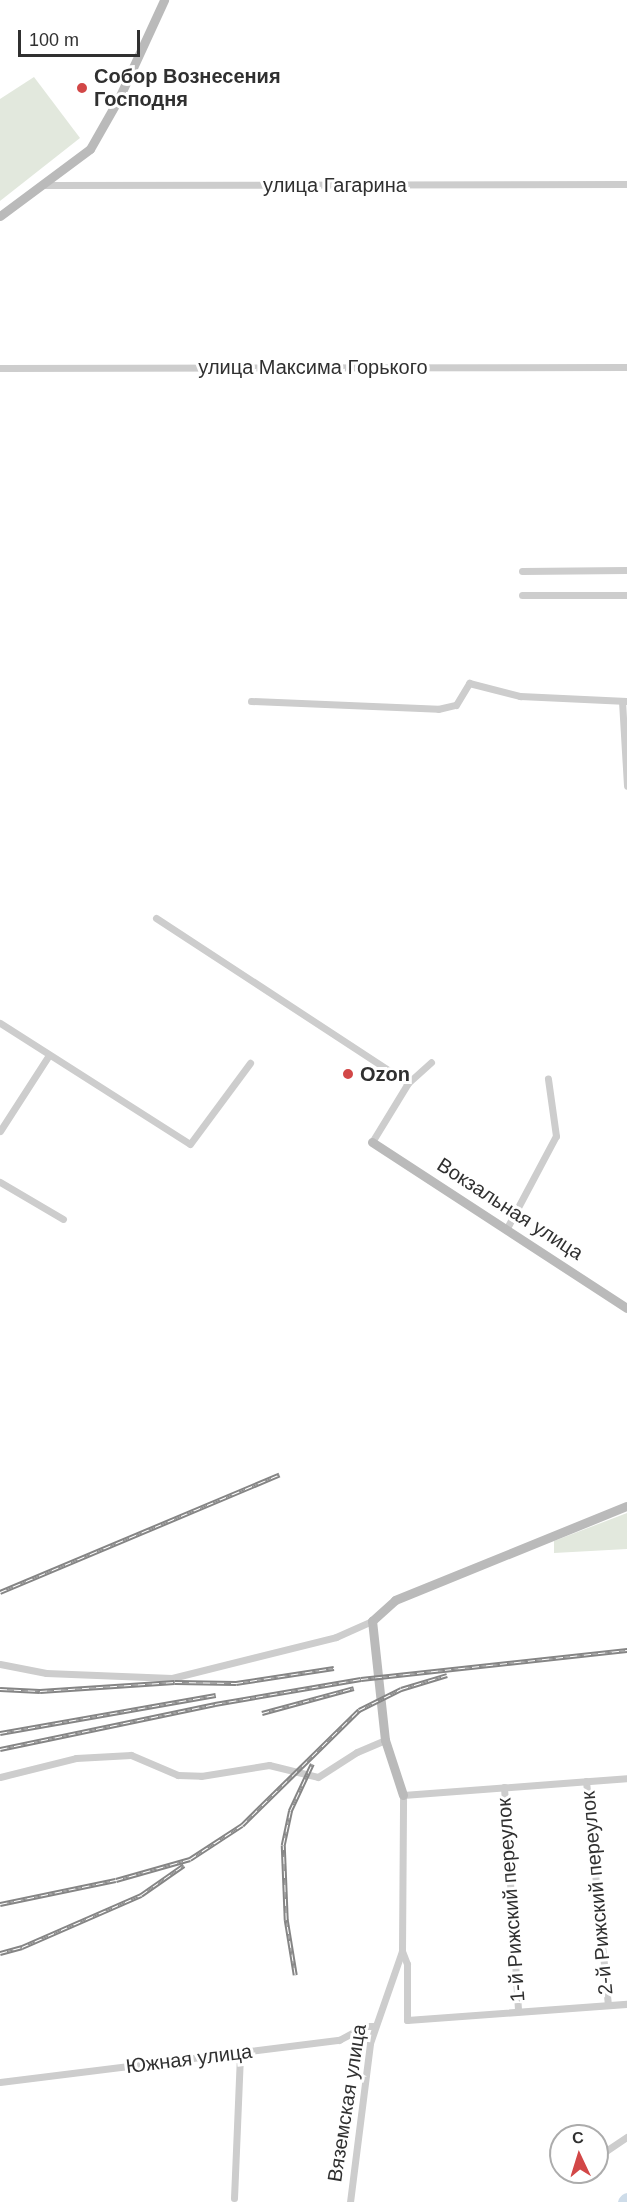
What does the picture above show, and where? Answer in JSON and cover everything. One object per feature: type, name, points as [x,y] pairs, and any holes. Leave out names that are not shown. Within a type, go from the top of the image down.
[{"type":"street","points":[[0,216],[90,149],[119,98],[164,0]]},
{"type":"street","name":"улица Гагарина","points":[[43,185],[627,184]]},
{"type":"street","name":"улица Максима Горького","points":[[0,368],[627,367]]},
{"type":"street","points":[[522,571],[627,570]]},
{"type":"street","points":[[522,595],[627,596]]},
{"type":"street","points":[[251,701],[438,709],[456,705],[469,683],[520,696],[624,701],[627,786]]},
{"type":"street","points":[[156,918],[408,1083]]},
{"type":"street","points":[[0,1023],[190,1144],[250,1063]]},
{"type":"street","points":[[0,1131],[49,1055]]},
{"type":"street","points":[[372,1142],[408,1083],[430,1062]]},
{"type":"street","points":[[507,1228],[556,1136],[548,1079]]},
{"type":"street","name":"Вокзальная улица","points":[[372,1142],[626,1304]]},
{"type":"street","points":[[0,1182],[63,1219]]},
{"type":"street","points":[[0,1664],[46,1673],[172,1678],[336,1637],[372,1621],[395,1600],[627,1506]]},
{"type":"street","name":"Вяземская улица","points":[[350,2202],[375,2026],[402,1951],[403,1795],[385,1740],[372,1621]]},
{"type":"street","points":[[0,1776],[76,1758],[131,1755],[178,1775],[201,1776],[269,1765],[318,1778],[357,1752],[385,1740]]},
{"type":"street","points":[[403,1795],[627,1778]]},
{"type":"street","name":"2-й Рижский переулок","points":[[586,1781],[608,2006]]},
{"type":"street","name":"1-й Рижский переулок","points":[[504,1787],[518,2012]]},
{"type":"street","points":[[402,1951],[407,1964],[407,2020],[627,2004]]},
{"type":"street","name":"Южная улица","points":[[0,2082],[339,2040],[365,2026],[375,2026]]},
{"type":"street","points":[[234,2198],[240,2054]]},
{"type":"street","points":[[609,2149],[627,2137]]},
{"type":"shaded area","points":[[34,77],[80,138],[0,201],[0,99]]},
{"type":"shaded area","points":[[627,1513],[627,1549],[554,1553],[554,1541]]},
{"type":"railway","points":[[0,1592],[279,1475]]},
{"type":"railway","points":[[0,1749],[215,1704],[361,1679],[627,1650]]},
{"type":"railway","points":[[0,1689],[40,1691],[175,1682],[236,1683],[334,1668]]},
{"type":"railway","points":[[0,1904],[116,1880],[190,1859],[242,1825],[359,1710],[401,1689],[447,1675]]},
{"type":"railway","points":[[262,1713],[354,1688]]},
{"type":"railway","points":[[0,1733],[216,1695]]},
{"type":"railway","points":[[295,1975],[286,1920],[283,1845],[290,1811],[312,1764]]},
{"type":"railway","points":[[0,1953],[22,1947],[141,1895],[184,1865]]},
{"type":"place","name":"Собор Вознесения Господня","points":[[82,88]]},
{"type":"place","name":"Ozon","points":[[348,1074]]}]
